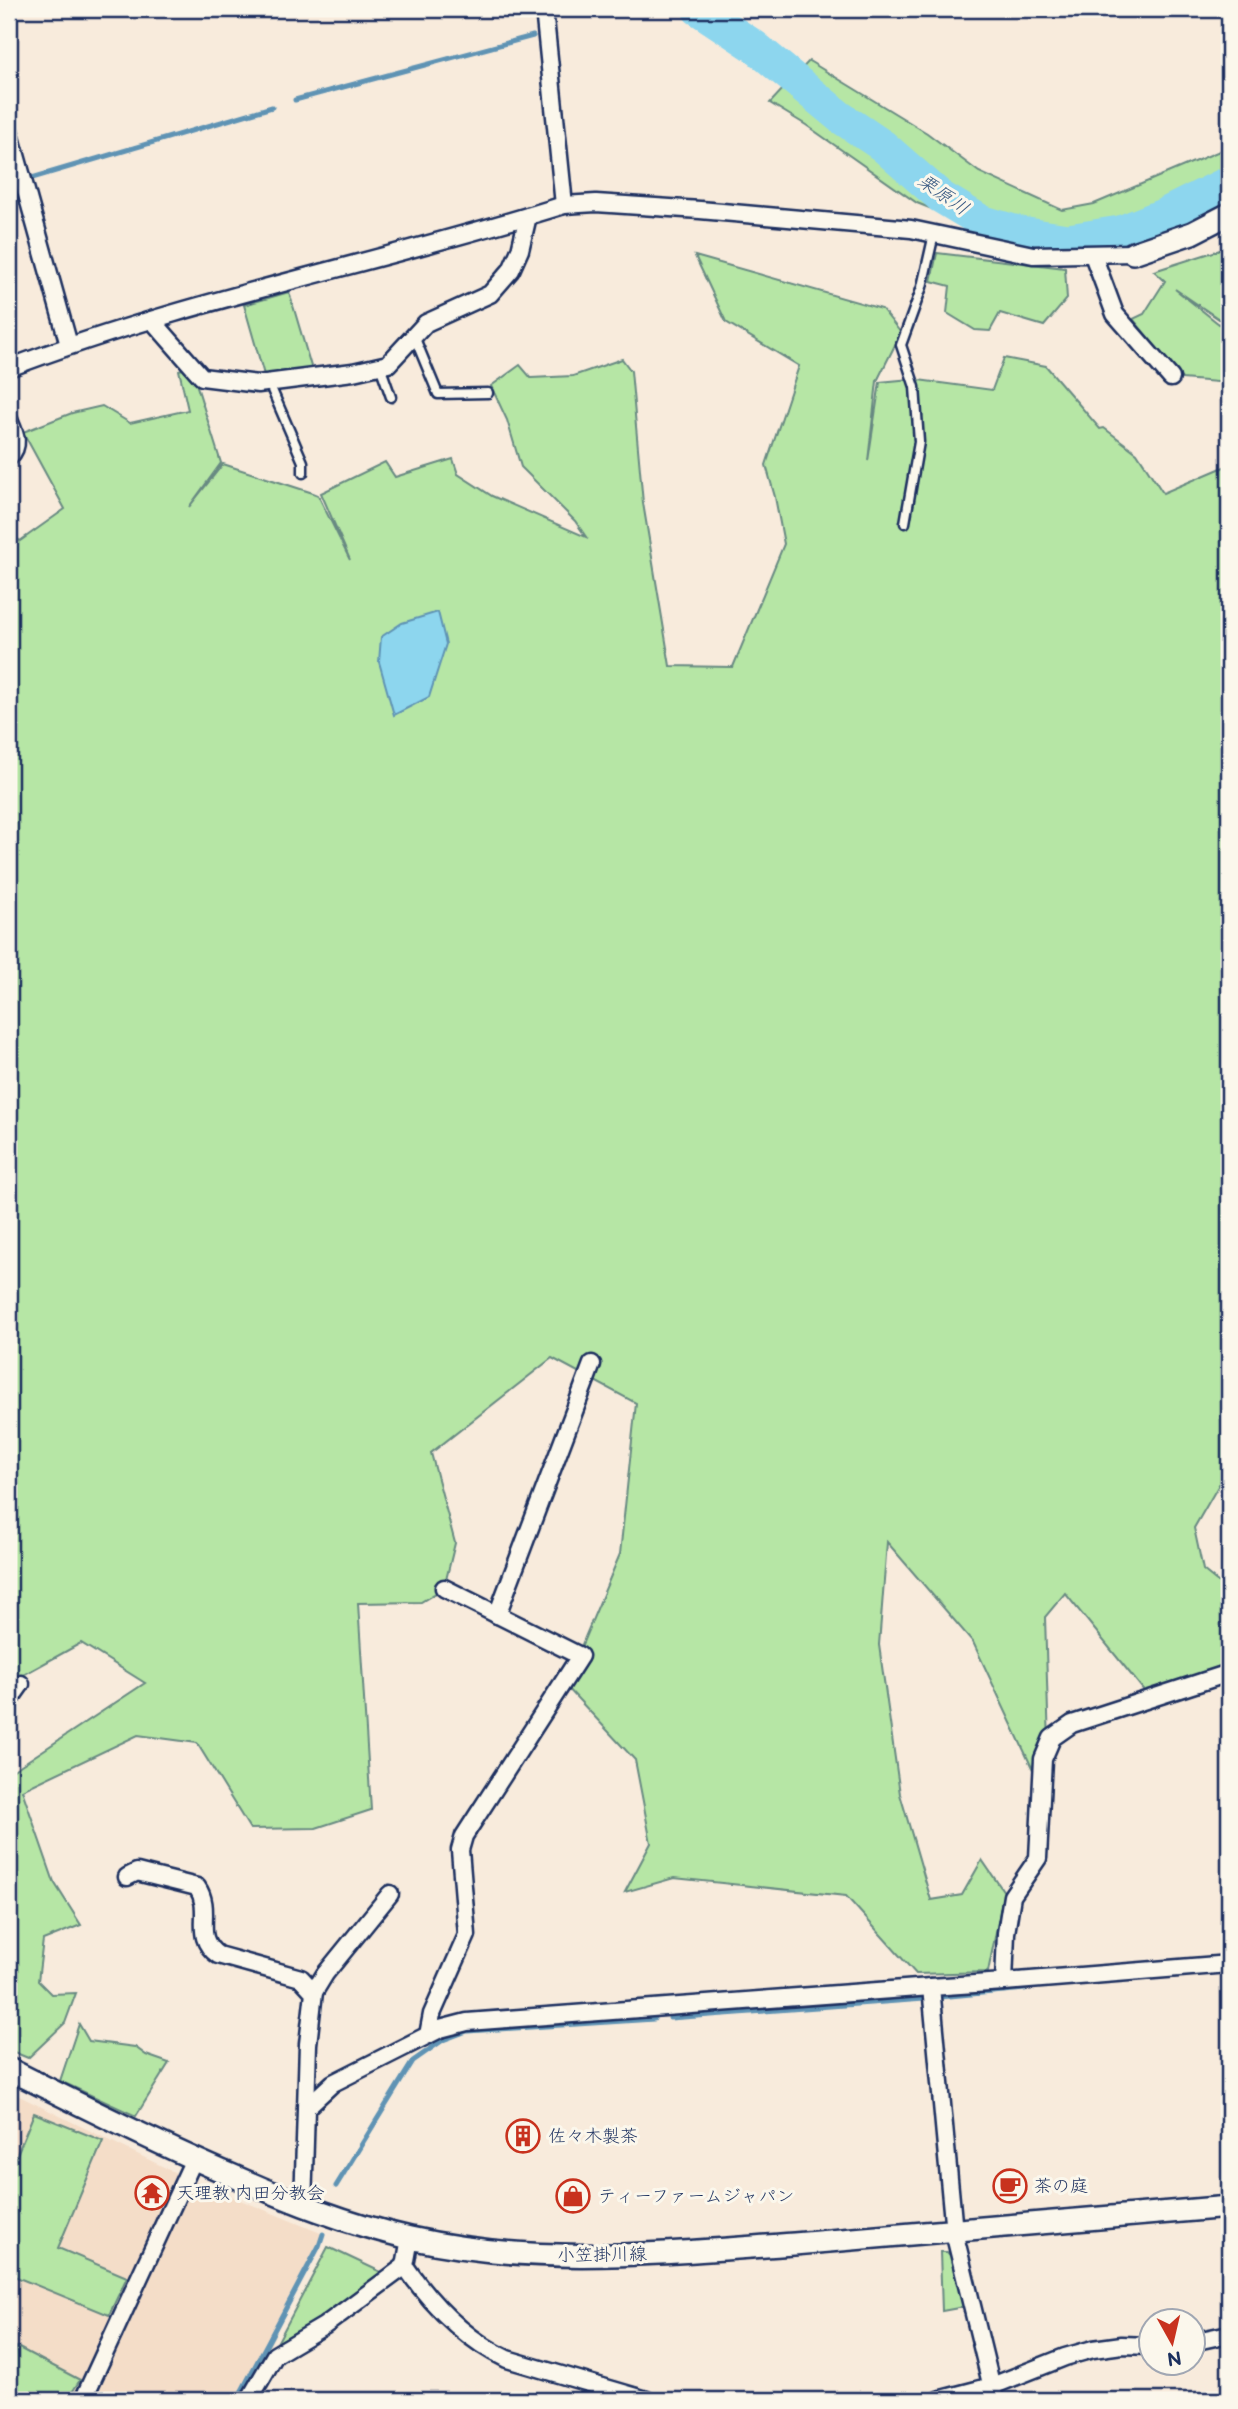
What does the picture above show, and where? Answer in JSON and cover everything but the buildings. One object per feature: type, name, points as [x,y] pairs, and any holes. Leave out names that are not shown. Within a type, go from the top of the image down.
[{"type":"main road","points":[[1133,253],[1192,233],[1229,214]]},
{"type":"main road","name":"小笠掛川線","points":[[9,2069],[194,2159],[303,2206],[359,2225],[410,2238],[512,2254],[608,2256],[954,2232],[1229,2207]]},
{"type":"street","points":[[544,9],[564,205]]},
{"type":"street","points":[[9,130],[69,345]]},
{"type":"street","points":[[9,368],[69,345],[152,320],[564,205],[596,203],[700,210],[911,229],[1033,255],[1133,253]]},
{"type":"street","points":[[152,320],[202,377],[258,384],[353,372],[388,364],[426,323],[490,294],[511,270],[520,250],[528,216]]},
{"type":"street","points":[[1093,255],[1115,314],[1171,377]]},
{"type":"street","points":[[9,420],[17,437],[14,451],[9,457]]},
{"type":"street","points":[[497,1615],[592,1364]]},
{"type":"street","points":[[428,2035],[432,2014],[467,1935],[460,1850],[464,1836],[580,1656],[444,1588]]},
{"type":"street","points":[[1004,1982],[1006,1933],[1012,1896],[1038,1858],[1043,1759],[1052,1738],[1072,1724],[1229,1673]]},
{"type":"street","points":[[9,1701],[21,1684]]},
{"type":"street","points":[[127,1877],[137,1872],[197,1887],[204,1897],[204,1940],[210,1949],[218,1955],[301,1978],[314,1992]]},
{"type":"street","points":[[303,2206],[307,2044],[314,1992],[325,1974],[390,1894]]},
{"type":"street","points":[[306,2108],[333,2083],[428,2035],[467,2022],[1229,1964]]},
{"type":"street","points":[[931,1987],[954,2232],[993,2393]]},
{"type":"street","points":[[83,2400],[194,2159]]},
{"type":"street","points":[[250,2400],[275,2355],[324,2326],[405,2266],[410,2238]]},
{"type":"street","points":[[405,2266],[436,2306],[486,2349],[507,2359],[647,2400]]},
{"type":"street","points":[[1206,2339],[1229,2334]]},
{"type":"street","points":[[938,2400],[993,2393],[1065,2357],[1093,2348],[1136,2346]]},
{"type":"lane","points":[[905,523],[919,442],[915,387],[901,345],[922,288],[933,234]]},
{"type":"lane","points":[[414,336],[438,394],[488,393]]},
{"type":"lane","points":[[380,366],[391,397]]},
{"type":"lane","points":[[269,383],[303,462],[303,472]]},
{"type":"shaded area","points":[[9,2091],[180,2175],[323,2234],[244,2400],[83,2400],[77,2397],[74,2400],[9,2400]]},
{"type":"green space","points":[[809,61],[927,133],[979,172],[1062,210],[1094,204],[1229,147],[1229,198],[1167,229],[1104,247],[1022,245],[917,203],[770,103]]},
{"type":"green space","points":[[1229,247],[1229,290],[1222,321],[1175,289],[1229,332],[1229,383],[1182,379],[1133,319],[1144,314],[1165,281],[1154,271]]},
{"type":"green space","points":[[937,253],[1065,268],[1067,299],[1044,326],[1000,313],[990,331],[975,330],[947,313],[950,286],[931,281]]},
{"type":"green space","points":[[695,256],[882,309],[901,333],[877,381],[868,461],[880,382],[911,379],[992,390],[1004,358],[1046,366],[1100,429],[1104,428],[1137,453],[1163,493],[1224,467],[1229,471],[1229,1467],[1194,1528],[1203,1570],[1229,1591],[1229,1672],[1146,1693],[1065,1593],[1045,1617],[1049,1745],[1042,1789],[973,1642],[887,1542],[879,1645],[900,1794],[931,1900],[962,1895],[982,1860],[1004,1892],[988,1972],[916,1974],[846,1896],[674,1878],[625,1892],[651,1843],[635,1760],[565,1685],[620,1554],[636,1403],[552,1358],[431,1453],[455,1543],[444,1588],[421,1602],[358,1603],[371,1810],[316,1828],[250,1829],[197,1743],[138,1735],[22,1790],[54,1882],[81,1925],[43,1940],[38,1981],[51,1994],[76,1993],[65,2023],[28,2058],[9,2050],[9,1938],[12,1927],[9,1922],[9,1773],[145,1683],[81,1643],[14,1680],[9,1686],[9,569],[16,561],[9,553],[9,532],[20,541],[65,509],[23,432],[72,413],[102,406],[130,423],[188,410],[179,370],[186,368],[196,383],[221,463],[189,507],[223,464],[313,493],[318,495],[350,560],[321,493],[385,462],[395,477],[453,459],[458,474],[492,496],[586,537],[575,521],[521,467],[507,420],[491,386],[520,365],[531,378],[573,376],[622,359],[631,371],[643,503],[670,666],[733,667],[784,544],[766,465],[799,366],[726,322]]},
{"type":"green space","points":[[289,292],[312,370],[264,375],[244,305]]},
{"type":"green space","points":[[79,2024],[89,2041],[135,2047],[146,2055],[169,2063],[136,2116],[60,2081]]},
{"type":"green space","points":[[34,2113],[103,2141],[58,2248],[127,2277],[109,2315],[9,2274],[9,2174]]},
{"type":"green space","points":[[328,2247],[381,2272],[324,2316],[276,2345]]},
{"type":"green space","points":[[940,2252],[947,2252],[955,2263],[964,2307],[942,2311]]},
{"type":"green space","points":[[17,2347],[80,2380],[67,2400],[9,2400],[9,2367]]},
{"type":"water","points":[[438,612],[446,644],[429,697],[394,715],[379,662],[381,637],[402,623]]},
{"type":"waterway","name":"栗原川","points":[[698,9],[754,46],[840,117],[883,146],[941,197],[981,221],[1021,233],[1068,240],[1120,232],[1165,214],[1229,182]]},
{"type":"waterway","points":[[295,100],[533,36]]},
{"type":"waterway","points":[[32,178],[272,107]]},
{"type":"waterway","points":[[939,1997],[1025,1989]]},
{"type":"waterway","points":[[670,2018],[924,1999]]},
{"type":"waterway","points":[[336,2186],[413,2061],[443,2040],[467,2031],[654,2019]]},
{"type":"waterway","points":[[237,2400],[323,2234]]},
{"type":"place","name":"佐々木製茶","points":[[523,2136]]},
{"type":"place","name":"茶の庭","points":[[1010,2186]]},
{"type":"place","name":"天理教 内田分教会","points":[[152,2193]]},
{"type":"place","name":"ティーファームジャパン","points":[[573,2196]]}]
